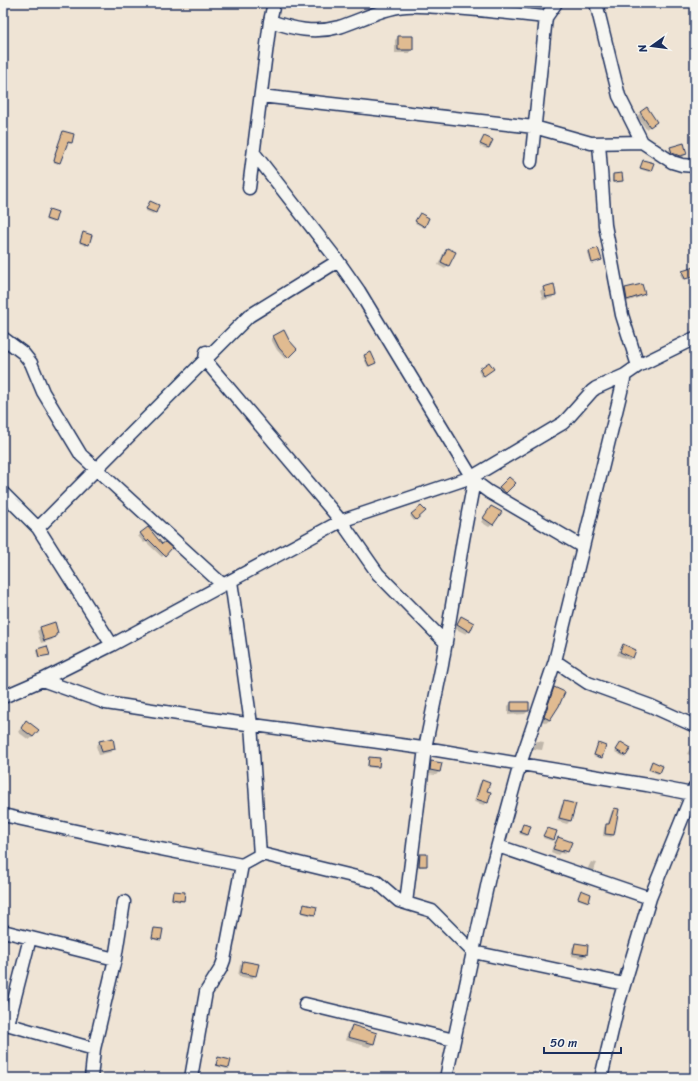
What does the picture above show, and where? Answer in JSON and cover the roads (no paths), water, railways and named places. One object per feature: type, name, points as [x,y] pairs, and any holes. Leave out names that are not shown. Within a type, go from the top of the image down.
[{"type":"street","points":[[249,188],[270,21],[274,3]]},
{"type":"street","points":[[531,162],[546,17],[556,3]]},
{"type":"street","points":[[596,3],[619,96],[642,142],[672,162],[682,165],[695,166]]},
{"type":"street","points":[[270,21],[294,29],[321,30],[339,27],[398,7],[410,6],[467,8],[546,17]]},
{"type":"street","points":[[261,96],[534,127],[599,144],[642,142]]},
{"type":"street","points":[[599,144],[604,225],[622,314],[638,366]]},
{"type":"street","points":[[254,153],[338,261],[359,291],[473,479],[488,492],[583,547]]},
{"type":"street","points":[[38,528],[96,470],[205,356],[249,316],[338,261]]},
{"type":"street","points":[[3,338],[23,353],[31,363],[43,392],[82,455],[96,470],[227,583],[251,724],[260,855]]},
{"type":"street","points":[[3,697],[42,680],[112,645],[341,521],[473,479],[563,423],[596,388],[625,375],[638,366],[695,338]]},
{"type":"street","points":[[205,356],[341,521],[378,574],[446,643]]},
{"type":"street","points":[[446,1078],[489,877],[520,764],[555,662],[625,375]]},
{"type":"street","points":[[406,903],[425,748],[446,643],[473,479]]},
{"type":"street","points":[[3,493],[38,528],[112,645]]},
{"type":"street","points":[[555,662],[588,683],[651,706],[695,726]]},
{"type":"street","points":[[42,680],[106,703],[425,748],[647,785],[694,790],[650,898],[618,1005],[601,1078]]},
{"type":"street","points":[[3,815],[140,845],[242,865],[260,855],[266,854],[378,882],[399,901],[432,911],[473,952],[624,984]]},
{"type":"street","points":[[498,846],[650,898]]},
{"type":"street","points":[[191,1078],[206,992],[221,968],[224,960],[242,865]]},
{"type":"street","points":[[91,1078],[94,1049],[115,959],[124,902]]},
{"type":"street","points":[[3,931],[115,959]]},
{"type":"street","points":[[30,938],[5,1024],[94,1049]]},
{"type":"street","points":[[305,1004],[454,1040]]}]
